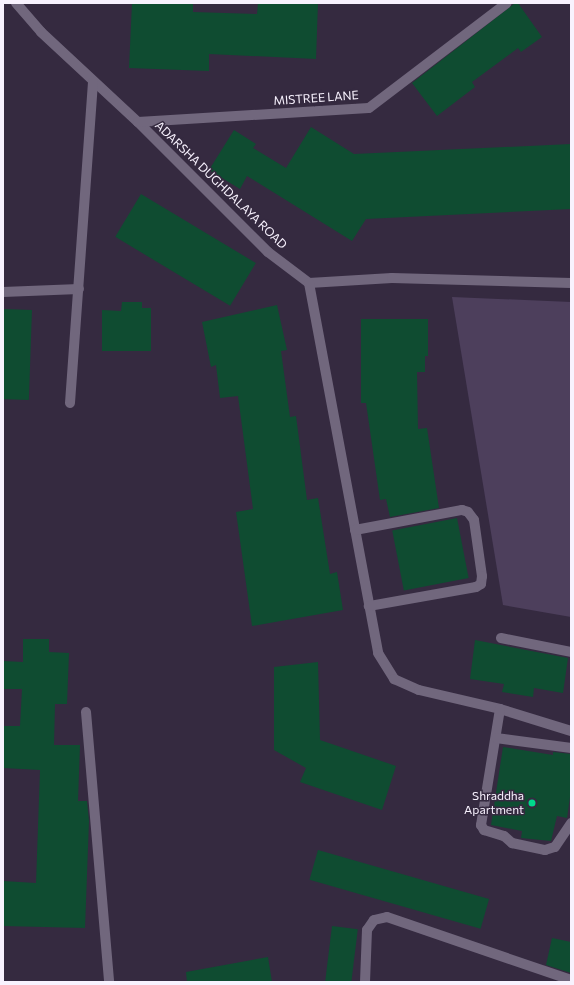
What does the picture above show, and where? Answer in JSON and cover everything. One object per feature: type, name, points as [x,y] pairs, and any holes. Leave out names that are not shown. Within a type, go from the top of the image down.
[{"type":"street","name":"ADARSHA DUGHDALAYA ROAD","points":[[16,3],[41,32],[93,82],[138,122],[268,252],[309,283]]},
{"type":"street","name":"MISTREE LANE","points":[[138,122],[369,108],[508,3]]},
{"type":"street","points":[[70,403],[93,82]]},
{"type":"street","points":[[571,283],[392,278],[309,283],[378,654],[394,679],[419,690],[500,709],[571,731]]},
{"type":"street","points":[[3,292],[78,289]]},
{"type":"street","points":[[356,530],[462,510],[468,512],[474,520],[482,576],[481,584],[476,587],[369,606]]},
{"type":"street","points":[[501,638],[571,652]]},
{"type":"street","points":[[500,709],[481,825],[484,830],[504,836],[512,843],[545,850],[555,847],[571,823]]},
{"type":"street","points":[[86,712],[109,982]]},
{"type":"street","points":[[496,738],[571,748]]},
{"type":"street","points":[[365,982],[367,930],[374,920],[387,917],[571,980]]},
{"type":"shaded area","points":[[452,297],[571,302],[571,617],[503,605]]},
{"type":"building","points":[[132,3],[193,3],[193,12],[257,14],[258,3],[318,3],[316,59],[209,54],[209,71],[129,68]]},
{"type":"building","points":[[515,3],[518,3],[542,37],[521,52],[518,48],[472,82],[475,87],[437,116],[412,83]]},
{"type":"building","points":[[311,127],[354,154],[571,144],[571,209],[366,219],[352,241],[247,176],[240,189],[209,170],[234,130],[256,144],[253,148],[286,168]]},
{"type":"building","points":[[141,194],[256,263],[230,306],[115,237]]},
{"type":"building","points":[[122,302],[142,302],[142,308],[151,308],[151,351],[102,351],[102,310],[121,311]]},
{"type":"building","points":[[277,305],[287,350],[281,351],[290,417],[296,416],[307,500],[318,498],[330,574],[337,572],[343,610],[252,626],[236,512],[253,509],[238,396],[220,398],[216,365],[211,367],[202,322]]},
{"type":"building","points":[[3,309],[32,310],[29,400],[3,399]]},
{"type":"building","points":[[361,319],[428,319],[428,356],[425,356],[425,372],[417,372],[418,429],[427,428],[439,508],[390,517],[386,499],[380,500],[366,403],[361,403]]},
{"type":"building","points":[[457,518],[469,578],[404,590],[392,531]]},
{"type":"building","points":[[23,639],[49,639],[49,652],[69,653],[67,704],[55,704],[54,745],[80,745],[78,801],[87,801],[89,821],[85,928],[3,926],[3,881],[36,883],[40,770],[3,768],[3,726],[20,726],[22,689],[3,689],[3,661],[23,662]]},
{"type":"building","points":[[475,640],[568,658],[563,693],[534,688],[533,697],[502,692],[504,684],[470,679]]},
{"type":"building","points":[[318,662],[320,740],[396,766],[382,810],[300,782],[306,768],[274,750],[274,667]]},
{"type":"building","name":"Shraddha Apartment","points":[[503,747],[553,755],[553,752],[571,754],[571,790],[567,818],[557,816],[551,841],[521,838],[522,831],[491,825]]},
{"type":"building","points":[[318,850],[489,899],[481,929],[309,880]]},
{"type":"building","points":[[332,926],[358,929],[351,982],[325,982]]},
{"type":"building","points":[[552,938],[571,942],[571,973],[546,965]]},
{"type":"building","points":[[268,957],[272,982],[187,982],[186,972]]},
{"type":"place","name":"Shraddha Apartment","points":[[532,803]]}]
